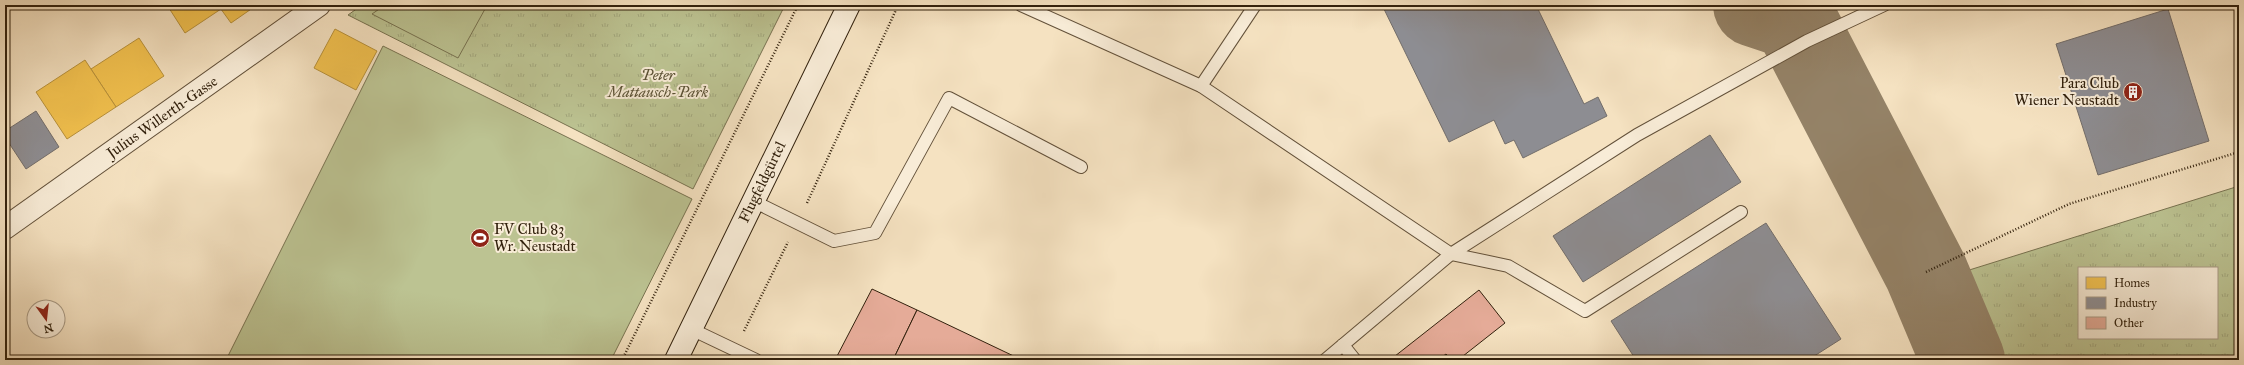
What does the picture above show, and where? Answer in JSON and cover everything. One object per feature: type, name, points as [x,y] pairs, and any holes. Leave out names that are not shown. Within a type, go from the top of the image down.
[{"type":"street","name":"Julius Willerth-Gasse","points":[[5,228],[319,5]]},
{"type":"street","name":"Flugfeldgürtel","points":[[676,360],[849,5]]},
{"type":"lane","points":[[1021,5],[1201,86],[1451,254],[1508,266],[1584,311],[1740,212]]},
{"type":"lane","points":[[1201,86],[1255,5]]},
{"type":"lane","points":[[1325,360],[1451,254],[1637,135],[1807,41],[1884,5]]},
{"type":"lane","points":[[753,201],[834,241],[875,233],[949,98],[1081,167]]},
{"type":"lane","points":[[691,329],[756,360]]},
{"type":"lane","points":[[1343,345],[1355,360]]},
{"type":"path","points":[[622,360],[798,5]]},
{"type":"path","points":[[735,350],[798,224],[896,12],[895,5]]},
{"type":"path","points":[[1926,272],[2069,204],[2239,152]]},
{"type":"green space","name":"Peter Mattausch-Park","points":[[362,5],[785,5],[693,189],[348,15]]},
{"type":"green space","points":[[385,5],[480,5],[485,9],[458,58],[372,14]]},
{"type":"green space","name":"FV Club 83 Wr. Neustadt","points":[[383,46],[692,199],[611,360],[226,360]]},
{"type":"green space","points":[[2239,186],[2239,360],[1987,360],[1950,276]]},
{"type":"building: Homes","points":[[167,5],[218,5],[221,9],[185,33]]},
{"type":"building: Homes","points":[[218,5],[257,5],[231,23]]},
{"type":"building: Homes","points":[[335,29],[377,51],[356,90],[314,68]]},
{"type":"building: Homes","points":[[139,38],[164,76],[116,107],[91,69]]},
{"type":"building: Homes","points":[[85,60],[116,107],[67,139],[36,92]]},
{"type":"building: Industry","points":[[1382,5],[1536,5],[1584,104],[1598,97],[1607,116],[1523,158],[1514,140],[1505,144],[1494,120],[1449,142]]},
{"type":"building: Industry","name":"Para Club Wiener Neustadt","points":[[2168,9],[2209,141],[2098,175],[2056,44]]},
{"type":"building: Industry","points":[[36,111],[59,147],[26,169],[5,137],[5,131]]},
{"type":"building: Industry","points":[[1710,135],[1741,182],[1583,282],[1553,236]]},
{"type":"building: Industry","points":[[1766,223],[1841,339],[1808,360],[1636,360],[1611,321]]},
{"type":"building: Other","points":[[872,289],[917,310],[893,360],[835,360]]},
{"type":"building: Other","points":[[1479,290],[1505,323],[1458,360],[1452,360],[1446,354],[1438,360],[1390,360]]},
{"type":"building: Other","points":[[917,310],[1022,360],[893,360]]},
{"type":"taxiway","points":[[1755,5],[1794,18],[1926,272],[1963,360]]},
{"type":"place","name":"Para Club Wiener Neustadt","points":[[2133,92]]},
{"type":"place","name":"FV Club 83 Wr. Neustadt","points":[[480,238]]}]
